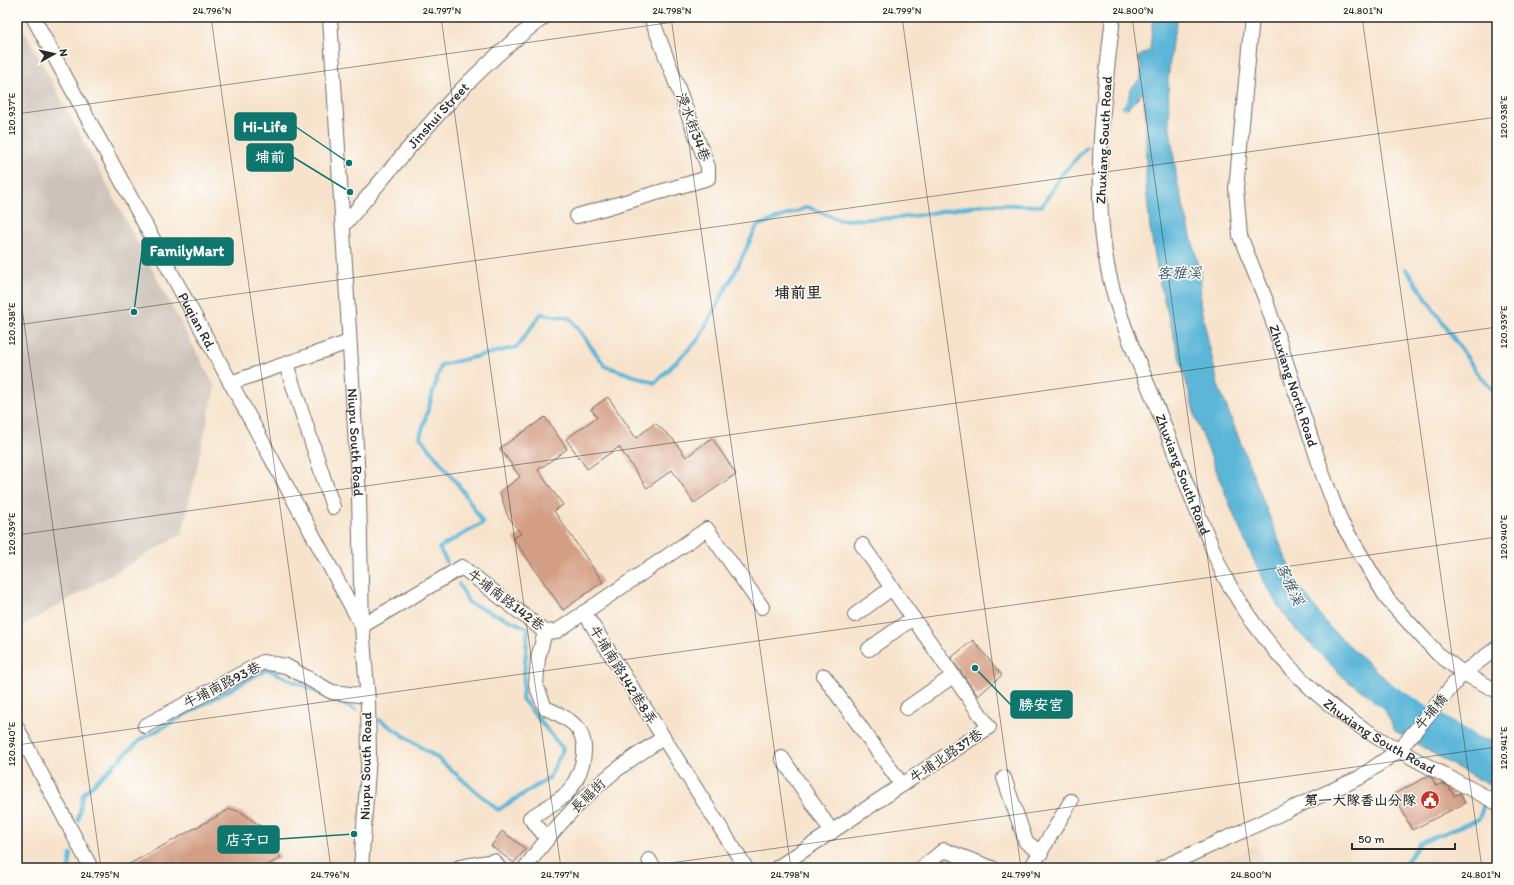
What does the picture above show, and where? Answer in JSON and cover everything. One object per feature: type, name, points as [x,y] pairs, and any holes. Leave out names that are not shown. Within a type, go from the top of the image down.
[{"type":"street","name":"Puqian Rd.","points":[[33,17],[362,626]]},
{"type":"street","name":"Niupu South Road","points":[[330,17],[359,496],[362,626],[367,696],[369,756],[362,868]]},
{"type":"street","name":"Jinshui Street","points":[[343,226],[439,113],[482,69],[544,17]]},
{"type":"street","name":"浸水街34巷","points":[[577,216],[708,178],[708,167],[651,17]]},
{"type":"street","name":"Zhuxiang South Road","points":[[1113,17],[1101,139],[1099,195],[1105,254],[1114,295],[1191,500],[1226,580],[1255,626],[1291,668],[1315,692],[1341,713],[1399,750],[1497,803]]},
{"type":"street","name":"Zhuxiang North Road","points":[[1252,17],[1236,189],[1240,236],[1265,298],[1323,475],[1341,522],[1388,600],[1437,653],[1464,673],[1497,691]]},
{"type":"street","points":[[230,383],[349,342]]},
{"type":"street","points":[[286,364],[333,508]]},
{"type":"street","name":"牛埔南路142巷","points":[[362,626],[462,567],[545,632],[557,632],[584,612],[707,529],[762,607]]},
{"type":"street","name":"牛埔北路37巷","points":[[777,868],[989,727],[862,545]]},
{"type":"street","points":[[855,615],[892,588]]},
{"type":"street","name":"牛埔南路142巷8弄","points":[[584,612],[663,738]]},
{"type":"street","points":[[869,649],[913,618]]},
{"type":"street","points":[[545,632],[538,658],[536,684],[545,708],[562,716],[580,732],[584,754],[579,776],[565,794],[530,818],[547,838]]},
{"type":"street","name":"牛埔橋","points":[[1161,868],[1360,778],[1399,750],[1464,673],[1497,648]]},
{"type":"street","name":"牛埔南路93巷","points":[[145,726],[263,662],[286,666],[332,692],[367,696]]},
{"type":"street","points":[[1464,673],[1497,681]]},
{"type":"street","points":[[824,676],[902,785]]},
{"type":"street","points":[[908,708],[953,676]]},
{"type":"street","points":[[17,728],[91,868]]},
{"type":"street","points":[[663,738],[746,868]]},
{"type":"street","name":"長福街","points":[[525,868],[547,838],[597,785],[663,738]]},
{"type":"street","points":[[782,758],[832,832]]},
{"type":"street","points":[[1004,778],[1026,842],[1041,853]]},
{"type":"street","points":[[1031,868],[1071,801]]},
{"type":"street","points":[[922,868],[944,850],[992,868]]},
{"type":"street","points":[[460,867],[494,861],[499,868]]},
{"type":"shaded area","points":[[17,17],[215,387],[182,534],[17,629]]},
{"type":"shaded area","points":[[1256,845],[1266,868],[1208,868]]},
{"type":"water","name":"客雅溪","points":[[1153,17],[1178,17],[1172,42],[1168,80],[1169,121],[1177,181],[1201,275],[1200,304],[1218,385],[1293,577],[1329,627],[1405,697],[1412,714],[1486,740],[1497,741],[1497,782],[1493,786],[1475,778],[1395,731],[1383,705],[1346,680],[1297,631],[1278,606],[1262,578],[1237,523],[1196,419],[1160,284],[1150,228],[1146,187],[1146,117],[1143,92],[1127,109],[1130,89],[1141,78],[1141,65],[1138,57],[1150,50]]},
{"type":"building","points":[[608,397],[636,438],[655,423],[673,439],[686,457],[712,438],[736,474],[694,503],[672,470],[647,488],[619,447],[587,469],[566,439],[597,417],[591,409]]},
{"type":"building","points":[[545,417],[567,449],[538,470],[563,505],[554,511],[603,582],[563,610],[513,538],[521,534],[507,515],[500,492],[520,477],[500,448]]},
{"type":"building","points":[[973,640],[1002,675],[978,696],[951,658]]},
{"type":"building","name":"第一大隊香山分隊","points":[[1428,776],[1432,778],[1436,786],[1442,783],[1449,787],[1454,796],[1460,793],[1465,803],[1412,830],[1394,794]]},
{"type":"building","points":[[230,809],[241,812],[263,828],[281,858],[261,868],[122,868]]},
{"type":"building","points":[[502,831],[526,849],[514,863],[491,846]]},
{"type":"waterway","points":[[1124,107],[1131,100]]},
{"type":"waterway","points":[[447,562],[439,548],[483,523],[463,491],[420,437],[441,365],[517,347],[541,314],[570,318],[605,366],[655,383],[698,340],[737,268],[757,226],[808,207],[839,220],[900,218],[987,204],[1042,206],[1062,174],[1087,147]]},
{"type":"waterway","points":[[1406,269],[1479,375],[1497,395]]},
{"type":"waterway","points":[[380,720],[436,757],[498,810],[549,778],[563,749],[522,699],[528,628],[469,603],[459,584]]},
{"type":"waterway","points":[[78,820],[83,794],[140,740],[267,669],[356,710]]},
{"type":"waterway","name":"客雅溪","points":[[1382,693],[1497,763]]},
{"type":"waterway","points":[[1402,868],[1420,843],[1479,819],[1484,804]]},
{"type":"waterway","points":[[69,868],[71,854]]},
{"type":"place","name":"Hi-Life","points":[[349,163]]},
{"type":"place","name":"埔前","points":[[350,192]]},
{"type":"place","name":"FamilyMart","points":[[134,312]]},
{"type":"place","name":"勝安宮","points":[[975,668]]},
{"type":"place","name":"第一大隊香山分隊","points":[[1430,800]]},
{"type":"place","name":"店子口","points":[[354,834]]},
{"type":"district","name":"埔前里","points":[[798,292]]}]
